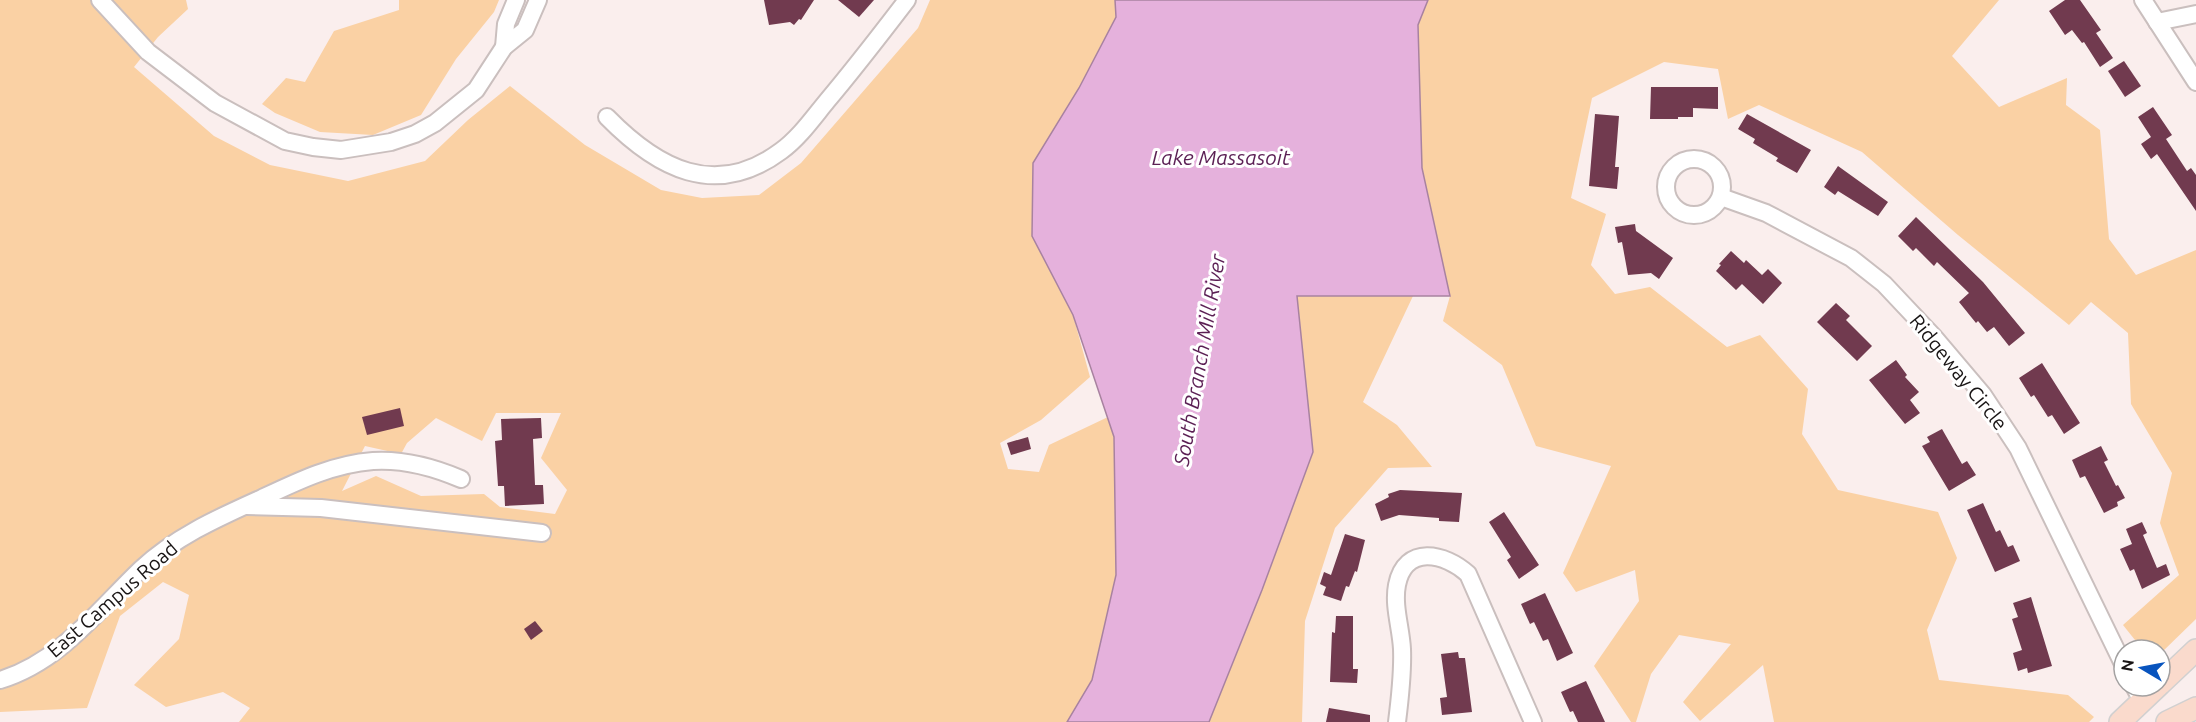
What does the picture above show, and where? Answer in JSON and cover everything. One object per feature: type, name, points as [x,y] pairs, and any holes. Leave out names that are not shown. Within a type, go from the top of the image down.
[{"type":"main road","points":[[2172,673],[2196,650]]},
{"type":"main road","points":[[2120,722],[2135,698]]},
{"type":"main road","points":[[2166,722],[2196,708]]},
{"type":"street","points":[[100,0],[148,52],[215,103],[285,141],[341,150],[391,142],[415,134],[435,123],[476,90],[504,47],[525,30],[538,0]]},
{"type":"street","points":[[504,47],[506,24],[516,0]]},
{"type":"street","points":[[607,117],[646,152],[668,165],[690,173],[711,175],[747,170],[781,151],[795,139],[907,0]]},
{"type":"street","points":[[2143,0],[2196,82]]},
{"type":"street","points":[[2157,22],[2196,14]]},
{"type":"street","name":"Ridgeway Circle","points":[[1721,197],[1782,220],[1851,258],[1884,284],[1933,336],[1983,395],[2018,448],[2112,641]]},
{"type":"street","name":"East Campus Road","points":[[0,680],[24,670],[61,647],[93,619],[158,554],[189,534],[302,479],[322,471],[374,461],[406,462],[435,468],[462,479]]},
{"type":"street","points":[[243,506],[321,508],[542,533]]},
{"type":"street","points":[[1396,722],[1402,664],[1396,587],[1401,571],[1406,565],[1412,560],[1427,555],[1443,558],[1468,574],[1533,722]]},
{"type":"shaded area","points":[[0,0],[186,0],[188,9],[158,37],[134,67],[214,136],[270,165],[348,181],[425,161],[468,120],[510,86],[585,145],[661,190],[702,198],[759,195],[801,163],[918,28],[930,0],[1115,0],[1116,17],[1079,88],[1032,236],[1073,315],[1090,377],[1041,420],[1000,443],[1008,469],[1039,472],[1049,445],[1108,417],[1114,437],[1116,575],[1092,681],[1067,722],[239,722],[250,708],[223,692],[166,707],[134,685],[179,639],[189,595],[163,582],[120,616],[87,708],[0,712]],"holes":[[[496,413],[561,413],[541,458],[567,490],[555,514],[500,507],[484,494],[421,496],[376,476],[342,491],[365,446],[401,454],[407,443],[436,418],[482,441]]]},
{"type":"shaded area","points":[[399,0],[499,0],[494,12],[456,59],[421,115],[373,135],[320,132],[275,113],[262,104],[286,78],[305,82],[334,31],[399,10]]},
{"type":"shaded area","points":[[1428,0],[1999,0],[1952,56],[1999,107],[2067,78],[2066,105],[2100,130],[2109,239],[2136,275],[2196,250],[2196,619],[2172,642],[2172,638],[2133,638],[2123,625],[2179,575],[2160,523],[2172,473],[2131,404],[2128,333],[2091,302],[2069,325],[1958,235],[1862,152],[1759,105],[1728,119],[1718,69],[1664,62],[1592,98],[1571,198],[1606,214],[1591,265],[1615,294],[1650,287],[1727,347],[1760,335],[1808,389],[1802,434],[1838,490],[1938,512],[1957,558],[1927,630],[1939,680],[2068,695],[2094,717],[2089,722],[1774,722],[1763,665],[1700,721],[1683,702],[1731,644],[1679,635],[1651,674],[1636,722],[1631,722],[1594,666],[1639,601],[1635,570],[1576,592],[1563,573],[1611,466],[1536,446],[1502,365],[1443,321],[1450,296],[1422,168],[1418,25]]},
{"type":"shaded area","points":[[1296,295],[1413,296],[1363,402],[1397,425],[1432,467],[1388,468],[1335,528],[1305,621],[1302,722],[1209,722],[1262,590],[1313,452]]},
{"type":"water","name":"Lake Massasoit","points":[[1115,0],[1428,0],[1418,25],[1422,168],[1450,296],[1297,296],[1313,452],[1262,590],[1209,722],[1067,722],[1092,680],[1116,575],[1114,437],[1073,315],[1032,236],[1033,163],[1079,88],[1116,17]]},
{"type":"building","points":[[764,0],[814,0],[801,20],[799,19],[794,25],[790,22],[769,25]]},
{"type":"building","points":[[838,0],[874,0],[859,17]]},
{"type":"building","points":[[2065,0],[2080,0],[2101,30],[2096,33],[2113,58],[2100,67],[2084,42],[2082,43],[2072,30],[2065,35],[2049,11]]},
{"type":"building","points":[[2124,61],[2141,86],[2125,97],[2108,71]]},
{"type":"building","points":[[1651,87],[1718,87],[1718,109],[1693,108],[1693,117],[1650,119]]},
{"type":"building","points":[[2153,107],[2172,135],[2166,139],[2187,171],[2191,168],[2196,175],[2196,211],[2157,154],[2151,159],[2141,144],[2151,137],[2138,117]]},
{"type":"building","points":[[1595,114],[1619,116],[1615,167],[1619,167],[1617,189],[1589,186]]},
{"type":"building","points":[[1747,114],[1811,150],[1797,173],[1776,161],[1778,158],[1753,143],[1755,139],[1738,129]]},
{"type":"building","points":[[1838,166],[1888,202],[1878,216],[1838,191],[1835,195],[1824,187]]},
{"type":"building","points":[[1916,217],[1983,282],[2025,333],[2009,346],[1994,327],[1987,332],[1978,321],[1976,323],[1959,302],[1969,293],[1937,262],[1934,266],[1916,248],[1913,251],[1898,236]]},
{"type":"building","points":[[1635,224],[1636,231],[1673,258],[1659,279],[1651,273],[1628,275],[1622,242],[1618,243],[1615,227]]},
{"type":"building","points":[[1731,251],[1744,263],[1746,260],[1762,275],[1768,269],[1782,283],[1763,304],[1742,284],[1736,290],[1716,271]]},
{"type":"building","points":[[1836,303],[1850,316],[1846,320],[1872,346],[1857,361],[1817,322]]},
{"type":"building","points":[[1896,360],[1907,375],[1905,377],[1919,392],[1910,400],[1920,413],[1905,424],[1869,380]]},
{"type":"building","points":[[2042,363],[2080,423],[2064,434],[2052,415],[2048,417],[2034,395],[2031,397],[2019,378]]},
{"type":"building","points":[[400,408],[404,426],[367,435],[362,417]]},
{"type":"building","points":[[541,418],[542,438],[533,439],[535,485],[543,485],[544,504],[505,506],[504,486],[498,486],[495,441],[502,440],[501,419]]},
{"type":"building","points":[[1942,429],[1962,464],[1967,461],[1976,475],[1949,491],[1922,446],[1930,442],[1927,437]]},
{"type":"building","points":[[1028,437],[1031,449],[1011,455],[1007,443]]},
{"type":"building","points":[[2101,446],[2108,460],[2104,462],[2125,498],[2117,502],[2118,506],[2104,513],[2085,476],[2080,478],[2072,460]]},
{"type":"building","points":[[1400,490],[1462,493],[1459,522],[1399,515],[1381,521],[1375,504],[1389,497],[1388,494]]},
{"type":"building","points":[[1983,503],[1996,532],[2000,530],[2008,547],[2013,545],[2020,561],[1995,572],[1967,510]]},
{"type":"building","points":[[1504,512],[1539,565],[1519,579],[1507,560],[1511,557],[1489,522]]},
{"type":"building","points":[[2142,522],[2147,533],[2143,535],[2157,568],[2166,564],[2170,575],[2142,589],[2134,569],[2130,571],[2120,549],[2132,544],[2126,529]]},
{"type":"building","points":[[1345,534],[1365,540],[1357,572],[1355,571],[1349,587],[1346,586],[1341,601],[1323,595],[1326,587],[1320,584],[1324,572],[1331,575]]},
{"type":"building","points":[[1545,593],[1573,653],[1557,661],[1548,639],[1543,641],[1534,622],[1530,624],[1521,604]]},
{"type":"building","points":[[2031,597],[2052,666],[2028,673],[2027,668],[2018,671],[2013,653],[2022,650],[2012,619],[2018,617],[2013,603]]},
{"type":"building","points":[[1336,616],[1353,616],[1353,669],[1358,669],[1357,683],[1330,682],[1332,632],[1335,633]]},
{"type":"building","points":[[535,621],[543,631],[531,640],[524,629]]},
{"type":"building","points":[[1458,652],[1459,658],[1465,658],[1472,712],[1442,715],[1440,698],[1447,697],[1441,654]]},
{"type":"building","points":[[1586,681],[1605,722],[1578,722],[1573,711],[1570,712],[1561,692]]},
{"type":"building","points":[[1329,708],[1370,715],[1370,722],[1326,722]]},
{"type":"water label","name":"South Branch Mill River","points":[[1199,360]]}]
